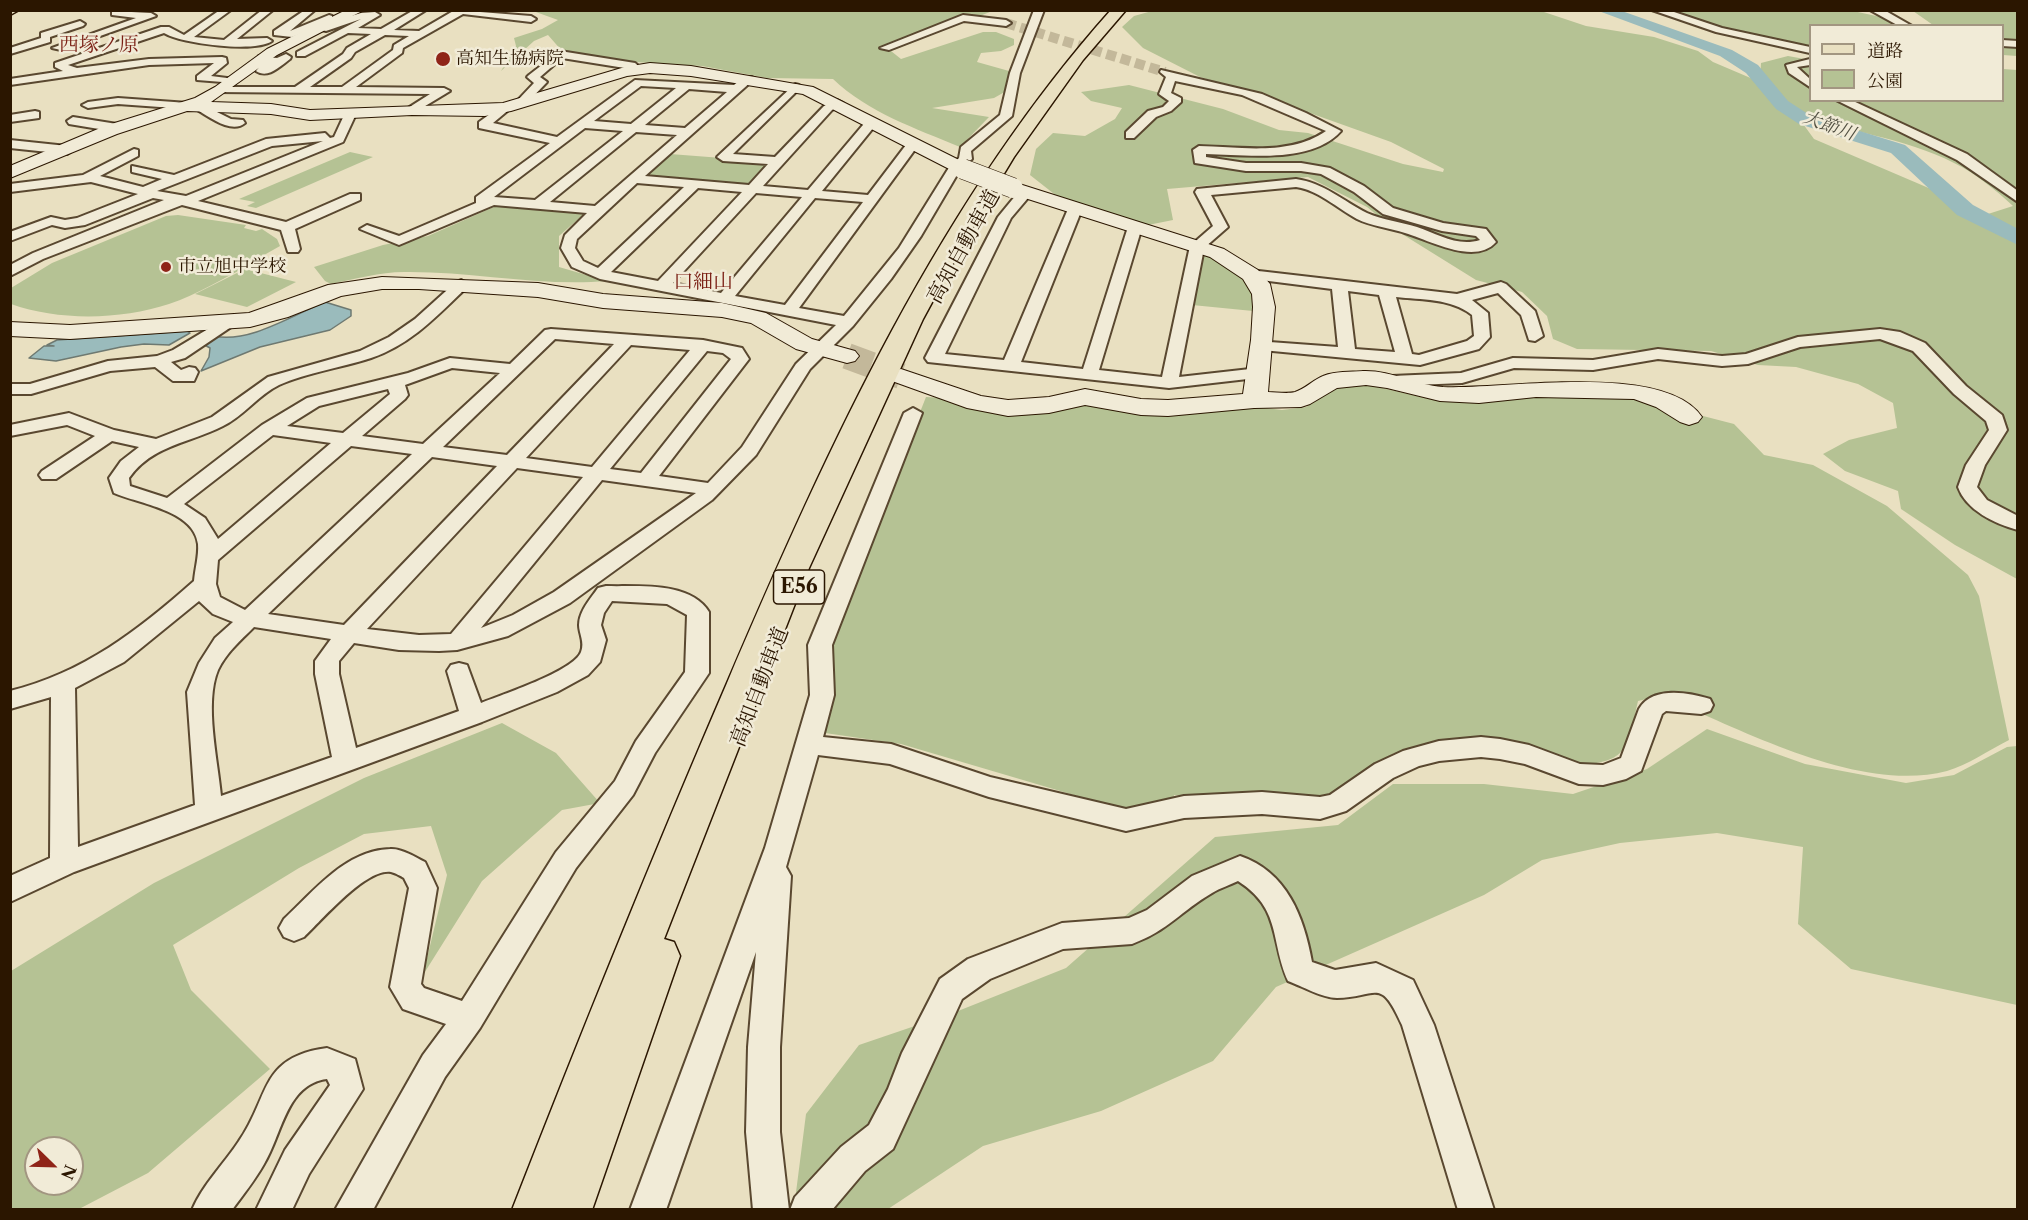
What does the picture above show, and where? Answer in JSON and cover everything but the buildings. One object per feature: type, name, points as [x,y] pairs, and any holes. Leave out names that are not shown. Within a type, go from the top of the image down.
[{"type":"highway","name":"高知自動車道","points":[[538,1209],[611,1015],[809,528],[903,332],[961,225],[1038,108],[1119,10]]},
{"type":"highway","name":"高知自動車道","points":[[566,1209],[704,831],[793,601],[879,408],[944,279],[1002,178],[1064,87],[1126,10]]},
{"type":"street","points":[[187,38],[226,10]]},
{"type":"street","points":[[225,42],[269,10]]},
{"type":"street","points":[[311,10],[292,26],[278,33],[300,32],[344,10]]},
{"type":"street","points":[[10,173],[117,128],[196,107],[263,58],[358,10]]},
{"type":"street","points":[[298,90],[347,56],[351,50],[422,10]]},
{"type":"street","points":[[978,19],[1002,10]]},
{"type":"street","points":[[461,285],[394,342],[346,360],[274,381],[258,390],[237,410],[218,421],[154,444],[127,464],[119,478],[121,489],[170,505],[194,520],[205,531],[208,545],[204,584],[206,595],[213,605],[252,617],[348,634],[429,644],[457,642],[503,629],[560,598],[712,489],[739,464],[758,440],[803,366],[822,350],[888,274],[966,159],[965,150],[1006,116],[1014,73],[1040,10]]},
{"type":"street","points":[[1656,10],[1720,30],[1809,50]]},
{"type":"street","points":[[1874,10],[1903,24]]},
{"type":"street","points":[[345,90],[398,51],[398,47],[461,11],[531,19]]},
{"type":"street","points":[[10,51],[46,40],[45,35],[109,14],[162,17],[165,29]]},
{"type":"street","points":[[301,54],[374,15],[364,15],[331,29],[317,32]]},
{"type":"street","points":[[56,50],[151,16]]},
{"type":"street","points":[[885,48],[963,18],[1005,23]]},
{"type":"street","points":[[97,69],[69,70],[59,67],[165,29],[187,38],[225,42],[267,41]]},
{"type":"street","points":[[344,30],[421,34]]},
{"type":"street","points":[[317,32],[333,37]]},
{"type":"street","points":[[217,59],[232,46],[225,42]]},
{"type":"street","points":[[31,45],[93,53]]},
{"type":"street","points":[[560,142],[529,133],[483,125],[513,106],[541,82],[533,77],[560,54],[635,66],[638,70]]},
{"type":"street","points":[[263,58],[272,59],[261,71],[266,71],[286,57]]},
{"type":"street","points":[[10,82],[149,62],[217,59],[224,61],[202,80],[226,85],[298,90],[444,91],[412,110]]},
{"type":"street","points":[[579,86],[603,61]]},
{"type":"street","points":[[1809,62],[1791,65],[1793,70],[1809,83]]},
{"type":"street","points":[[90,103],[118,100],[196,107],[266,109],[302,114],[350,114],[513,106],[638,70],[668,68],[742,84]]},
{"type":"street","points":[[1130,135],[1152,114],[1167,109],[1177,100],[1165,94],[1168,75],[1248,93],[1299,112],[1335,131],[1316,144],[1276,152],[1199,150],[1200,160],[1246,167],[1301,166],[1325,171],[1359,189],[1388,210],[1442,227],[1481,232],[1489,242],[1470,248],[1439,242],[1414,231],[1364,218],[1310,185],[1296,183],[1202,192],[1221,227],[1197,246],[1169,383]]},
{"type":"street","points":[[598,210],[481,200],[639,82],[795,87],[837,103],[960,168],[1020,190],[1217,253],[1259,284],[1264,316],[1254,400]]},
{"type":"street","points":[[742,84],[598,210],[570,237],[568,248],[577,264],[600,274],[847,322]]},
{"type":"street","points":[[539,204],[687,85]]},
{"type":"street","points":[[778,161],[723,157],[795,87]]},
{"type":"street","points":[[302,114],[332,90]]},
{"type":"street","points":[[1845,102],[1962,157],[2018,198]]},
{"type":"street","points":[[661,286],[828,108],[837,103]]},
{"type":"street","points":[[196,107],[228,122],[239,123]]},
{"type":"street","points":[[10,272],[38,256],[339,139],[350,114]]},
{"type":"street","points":[[10,119],[35,115]]},
{"type":"street","points":[[73,120],[117,128]]},
{"type":"street","points":[[724,298],[872,122]]},
{"type":"street","points":[[584,124],[687,132]]},
{"type":"street","points":[[10,237],[51,221],[66,224],[80,222],[176,179],[274,141],[341,135]]},
{"type":"street","points":[[10,144],[67,150]]},
{"type":"street","points":[[789,311],[913,144]]},
{"type":"street","points":[[185,162],[215,149],[237,155]]},
{"type":"street","points":[[87,178],[134,153]]},
{"type":"street","points":[[137,169],[176,179]]},
{"type":"street","points":[[10,188],[87,178],[287,227],[355,197]]},
{"type":"street","points":[[634,179],[872,199]]},
{"type":"street","points":[[600,274],[695,184]]},
{"type":"street","points":[[1020,190],[934,358],[1169,383],[1259,373]]},
{"type":"street","points":[[367,229],[399,241],[492,201]]},
{"type":"street","points":[[1011,365],[1075,208]]},
{"type":"street","points":[[1090,373],[1134,226]]},
{"type":"street","points":[[287,227],[293,249]]},
{"type":"street","points":[[1250,276],[1456,299],[1470,304],[1480,313],[1482,337],[1473,345],[1420,360],[1262,345]]},
{"type":"street","points":[[10,329],[80,332],[228,322],[265,317],[320,295],[353,286],[401,282],[560,292],[614,302],[722,310],[758,318],[776,326],[797,341],[847,356]]},
{"type":"street","points":[[1339,285],[1347,353]]},
{"type":"street","points":[[1456,299],[1501,287],[1529,314],[1535,336]]},
{"type":"street","points":[[1386,290],[1405,359]]},
{"type":"street","points":[[10,389],[31,389],[116,364],[159,360],[179,354],[228,322]]},
{"type":"street","points":[[209,811],[199,692],[207,669],[224,644],[551,334],[703,345],[726,348],[736,352],[740,359],[647,479]]},
{"type":"street","points":[[902,376],[991,407],[1049,405],[1085,397],[1142,407],[1168,408],[1254,400],[1301,399],[1323,384],[1341,379],[1392,381],[1462,378],[1513,363],[1593,365],[1658,354],[1722,361],[1741,360],[1756,358],[1798,342],[1880,334],[1894,336],[1918,347],[1960,390],[1995,419],[1998,430],[1971,472],[1966,489],[1968,496],[1978,505],[2018,524]]},
{"type":"street","points":[[346,760],[327,667],[327,661],[334,650],[626,341]]},
{"type":"street","points":[[457,642],[703,345]]},
{"type":"street","points":[[159,360],[179,377],[188,377],[189,372]]},
{"type":"street","points":[[170,505],[269,429],[313,402],[395,381],[450,363],[512,369]]},
{"type":"street","points":[[207,559],[399,395],[395,381]]},
{"type":"street","points":[[1392,381],[1410,388],[1440,394],[1479,395],[1536,390],[1637,392],[1665,402],[1689,417]]},
{"type":"street","points":[[648,1209],[779,848],[810,745],[822,695],[820,645],[913,413]]},
{"type":"street","points":[[11,432],[69,419],[109,435],[154,444]]},
{"type":"street","points":[[269,429],[712,489]]},
{"type":"street","points":[[49,475],[109,435]]},
{"type":"street","points":[[10,700],[63,687],[140,640],[204,584]]},
{"type":"street","points":[[10,890],[63,864],[473,716],[548,686],[580,669],[592,656],[594,640],[590,625],[593,612],[606,593],[669,598],[689,602],[698,612],[698,673],[645,748],[624,788],[566,860],[469,1018],[434,1066],[353,1209]]},
{"type":"street","points":[[459,671],[473,716]]},
{"type":"street","points":[[63,687],[63,864]]},
{"type":"street","points":[[810,745],[891,754],[989,787],[1126,820],[1184,807],[1262,803],[1320,808],[1337,804],[1384,771],[1412,758],[1439,751],[1470,748],[1500,749],[1529,755],[1579,774],[1603,775],[1617,772],[1632,764],[1651,709],[1662,702],[1701,705]]},
{"type":"street","points":[[771,1209],[763,1132],[764,1047],[779,848]]},
{"type":"street","points":[[294,928],[353,873],[370,864],[392,860],[415,870],[423,888],[405,987],[414,999],[469,1018]]},
{"type":"street","points":[[808,1209],[853,1159],[882,1137],[902,1096],[913,1064],[951,989],[979,969],[1062,936],[1132,931],[1157,919],[1202,884],[1240,868],[1260,879],[1278,900],[1291,925],[1299,971],[1335,984],[1376,977],[1402,990],[1418,1024],[1476,1209]]},
{"type":"street","points":[[210,1209],[253,1151],[279,1092],[305,1066],[327,1063],[345,1070],[347,1089],[310,1139],[283,1187],[274,1209]]},
{"type":"green space","points":[[995,10],[891,51],[901,59],[983,32],[996,32],[1014,39],[1014,45],[1001,51],[981,53],[977,62],[1009,71],[1017,85],[994,98],[932,108],[989,117],[960,147],[877,110],[833,79],[767,78],[702,66],[635,62],[562,51],[548,35],[534,41],[501,71],[516,46],[514,38],[542,29],[558,20],[533,11]]},
{"type":"green space","points":[[1152,11],[1541,11],[1586,26],[1654,37],[1698,51],[1713,62],[1760,82],[1761,63],[1788,56],[1809,60],[1809,102],[2004,102],[2004,69],[2017,70],[2017,579],[1955,545],[1901,509],[1898,491],[1845,471],[1823,454],[1849,440],[1897,428],[1893,403],[1858,384],[1796,367],[1758,365],[1711,351],[1577,349],[1553,339],[1547,316],[1522,292],[1476,280],[1394,229],[1367,207],[1308,177],[1167,189],[1173,220],[1148,225],[1100,212],[1058,197],[1030,175],[1036,149],[1053,133],[1085,136],[1115,119],[1122,108],[1091,101],[1081,92],[1129,85],[1223,109],[1279,130],[1308,133],[1403,164],[1443,172],[1444,169],[1391,142],[1268,98],[1200,77],[1143,48],[1122,27],[1134,16]],"holes":[[[1793,110],[1935,154],[1970,172],[2013,206],[1988,214],[1954,210],[1938,192],[1814,139]]]},
{"type":"green space","points":[[1647,11],[1853,11],[1881,17],[1896,24],[1809,24],[1809,49]]},
{"type":"green space","points":[[1913,11],[2017,11],[2017,56],[2004,55],[2004,24],[1932,24]]},
{"type":"green space","points":[[350,152],[373,157],[256,208],[247,206],[255,202],[239,199]]},
{"type":"green space","points":[[670,154],[774,162],[751,186],[644,178]]},
{"type":"green space","points":[[496,206],[584,214],[559,236],[559,267],[607,281],[531,281],[429,272],[395,272],[331,284],[325,281],[314,267],[383,245],[428,236]]},
{"type":"green space","name":"市立旭中学校","points":[[178,215],[246,225],[244,228],[256,231],[262,229],[277,239],[280,246],[250,263],[252,264],[200,291],[150,309],[110,316],[69,316],[29,310],[11,304],[11,288],[52,263],[166,216]]},
{"type":"green space","points":[[1205,254],[1232,268],[1252,287],[1253,311],[1192,305],[1198,256]]},
{"type":"green space","points":[[245,269],[296,282],[247,307],[195,294]]},
{"type":"green space","points":[[1365,384],[1434,400],[1492,401],[1529,395],[1639,397],[1678,416],[1703,416],[1734,424],[1764,455],[1813,465],[1887,506],[1968,575],[1979,596],[2009,740],[1947,771],[1912,776],[1876,774],[1839,766],[1801,754],[1660,696],[1638,701],[1625,746],[1611,759],[1600,762],[1585,764],[1440,742],[1392,754],[1331,793],[1314,798],[1200,798],[1174,795],[1173,803],[1128,811],[901,744],[825,733],[824,727],[832,704],[830,660],[837,622],[926,397],[1075,405],[1249,406],[1282,410],[1306,407],[1334,388]]},
{"type":"green space","points":[[502,723],[556,753],[600,803],[562,810],[482,881],[423,975],[447,875],[431,826],[364,834],[299,868],[173,945],[191,990],[270,1069],[148,1173],[79,1209],[11,1210],[11,971],[154,883],[364,778]]},
{"type":"green space","points":[[1707,729],[1805,764],[1906,783],[1954,775],[2007,747],[2017,746],[2017,1005],[1851,969],[1798,924],[1803,847],[1717,833],[1620,843],[1542,860],[1484,895],[1276,987],[1213,1061],[1101,1111],[983,1146],[888,1209],[794,1208],[806,1114],[859,1045],[953,1013],[1066,968],[1215,837],[1338,825],[1393,784],[1484,784],[1573,794],[1647,769]]},
{"type":"water","points":[[325,302],[351,310],[351,316],[330,330],[260,347],[201,371],[209,357],[210,348],[201,343],[214,336],[241,336],[256,332]]},
{"type":"water","points":[[187,331],[190,333],[169,345],[144,344],[121,347],[56,361],[29,358],[44,346],[54,346],[47,345],[57,340]]},
{"type":"waterway","name":"大節川","points":[[1603,10],[1726,53],[1752,69],[1782,105],[1805,120],[1898,149],[1965,210],[2018,238]]},
{"type":"tunnel","points":[[1006,23],[1165,72]]},
{"type":"tunnel","points":[[847,356],[901,376]]},
{"type":"place","name":"高知生協病院","points":[[443,59]]},
{"type":"place","name":"市立旭中学校","points":[[166,267]]},
{"type":"district","name":"西塚ノ原","points":[[99,45]]},
{"type":"district","name":"口細山","points":[[703,282]]}]
